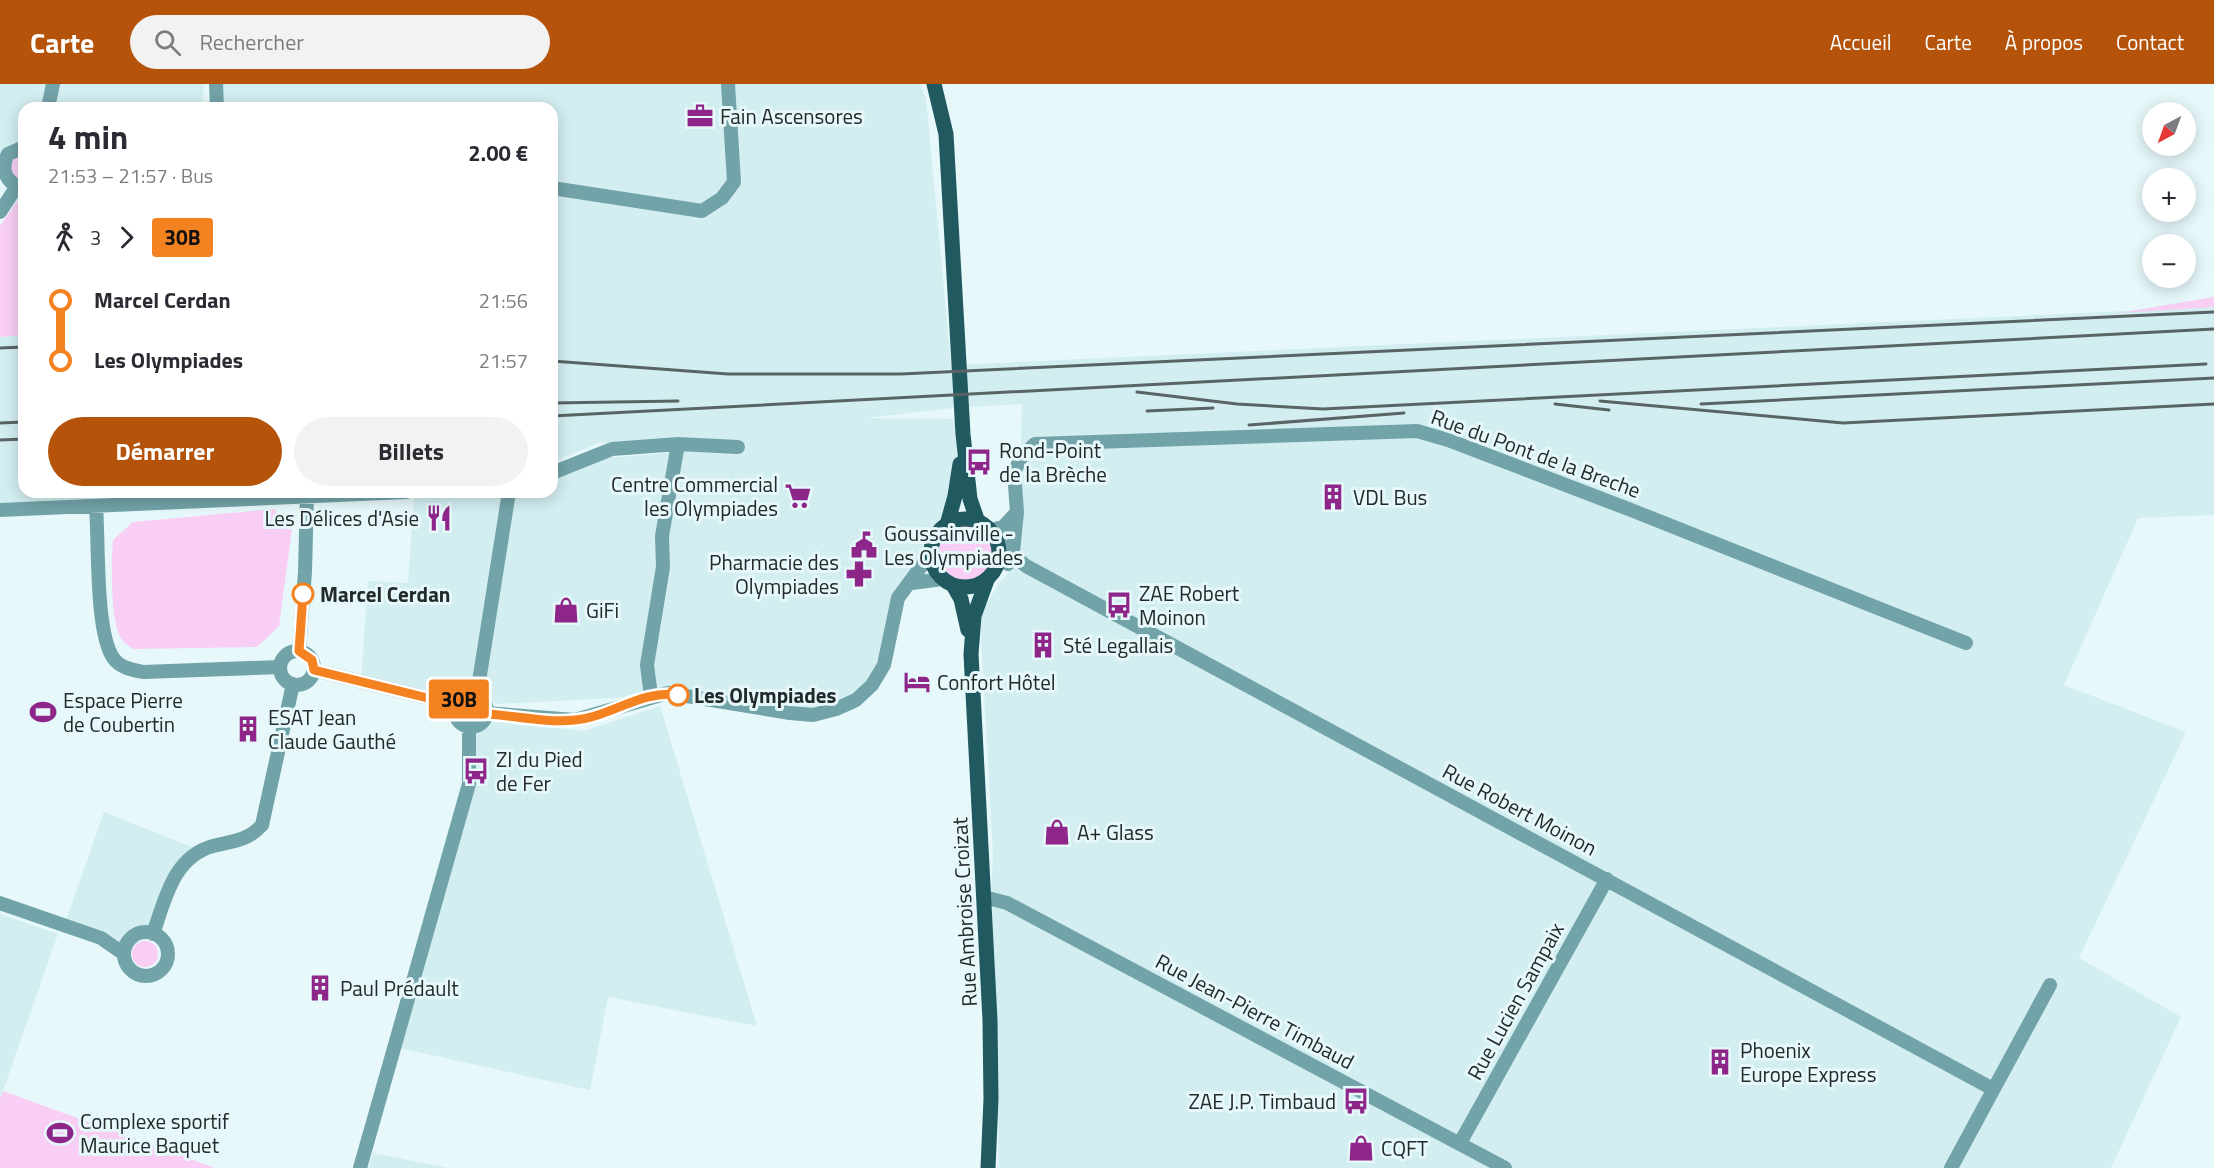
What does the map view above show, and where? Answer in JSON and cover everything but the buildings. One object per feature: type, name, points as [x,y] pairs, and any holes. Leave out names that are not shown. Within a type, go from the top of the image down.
[{"type":"main road","points":[[934,84],[943,118],[948,158],[963,434],[970,499],[999,552],[1001,566],[974,616],[971,654]]},
{"type":"main road","points":[[963,434],[958,482],[947,525],[936,537],[931,553],[933,565],[948,582],[963,606],[971,654]]},
{"type":"main road","points":[[947,525],[962,520],[988,531]]},
{"type":"main road","points":[[948,582],[973,586],[1001,566]]},
{"type":"main road","name":"Rue Ambroise Croizat","points":[[971,654],[991,1064],[988,1168]]},
{"type":"street","points":[[49,102],[53,84]]},
{"type":"street","points":[[216,84],[217,102]]},
{"type":"street","points":[[558,189],[702,211],[722,198],[734,182],[728,84]]},
{"type":"street","points":[[18,150],[8,154],[3,166],[7,178],[18,184]]},
{"type":"street","points":[[0,212],[18,190]]},
{"type":"street","name":"Rue du Pont de la Breche","points":[[1001,566],[1017,512],[1014,472],[1022,456],[1035,444],[1417,431],[1449,440],[1631,510],[1966,643]]},
{"type":"street","points":[[651,696],[647,665],[663,567],[662,537],[678,444]]},
{"type":"street","points":[[558,470],[612,449],[678,444],[738,447]]},
{"type":"street","points":[[0,510],[269,498]]},
{"type":"street","points":[[299,651],[305,572],[307,498]]},
{"type":"street","points":[[469,727],[482,723],[487,714],[484,703],[477,694],[508,498]]},
{"type":"street","points":[[96,507],[103,623],[106,646],[116,662],[128,669],[143,672],[280,667]]},
{"type":"street","points":[[988,531],[1003,527],[1017,512]]},
{"type":"street","name":"Rue Robert Moinon","points":[[988,531],[1001,566],[1026,566],[1993,1089]]},
{"type":"street","points":[[487,714],[575,720],[600,715],[651,696],[668,693],[813,715],[836,710],[856,700],[872,685],[884,665],[898,598],[912,583],[931,553]]},
{"type":"street","points":[[912,583],[948,582]]},
{"type":"street","points":[[299,651],[312,660],[314,670],[304,683],[293,684],[284,678],[280,667],[284,657],[299,651]]},
{"type":"street","points":[[314,670],[456,705]]},
{"type":"street","points":[[153,934],[173,877],[185,862],[210,847],[248,838],[262,825],[293,684]]},
{"type":"street","points":[[469,727],[456,717],[456,705],[462,697],[477,694]]},
{"type":"street","points":[[360,1168],[469,784],[469,727]]},
{"type":"street","name":"Rue Lucien Sampaix","points":[[1460,1143],[1606,879]]},
{"type":"street","name":"Rue Jean-Pierre Timbaud","points":[[984,897],[1007,903],[1505,1168]]},
{"type":"street","points":[[0,903],[101,938],[124,954]]},
{"type":"street","points":[[140,933],[153,934],[164,942],[167,955],[159,972],[146,976],[133,972],[125,961],[124,954],[125,947],[133,936],[140,933]]},
{"type":"street","points":[[1951,1168],[2050,985]]},
{"type":"shaded area","points":[[0,84],[46,84],[42,102],[18,102],[18,141],[8,146],[0,156]]},
{"type":"shaded area","points":[[53,84],[204,84],[202,102],[56,102],[60,86]]},
{"type":"shaded area","points":[[216,84],[920,84],[926,98],[951,365],[2214,307],[2214,515],[2138,518],[2064,685],[2186,732],[2079,958],[2181,1017],[2111,1168],[999,1168],[991,894],[993,855],[980,616],[1000,581],[1006,576],[1018,550],[1022,404],[953,408],[865,418],[962,419],[963,434],[947,525],[933,542],[931,553],[898,598],[872,685],[813,715],[651,696],[497,704],[477,694],[467,694],[458,701],[361,682],[368,581],[408,583],[414,498],[558,498],[558,478],[606,458],[690,451],[691,437],[599,443],[558,460],[558,102],[215,102]]},
{"type":"shaded area","points":[[18,156],[18,179],[10,170],[14,157]]},
{"type":"shaded area","points":[[18,200],[18,336],[0,337],[0,226]]},
{"type":"shaded area","points":[[2214,297],[2214,307],[2118,313]]},
{"type":"shaded area","points":[[18,336],[18,498],[153,498],[0,505],[0,337]]},
{"type":"shaded area","points":[[274,509],[292,529],[279,626],[257,647],[134,649],[123,641],[118,632],[113,607],[113,540],[133,522]]},
{"type":"shaded area","points":[[961,525],[973,525],[983,529],[991,537],[995,553],[991,569],[983,577],[973,581],[961,581],[951,577],[943,569],[939,559],[939,547],[943,537],[951,529]]},
{"type":"shaded area","points":[[469,701],[475,701],[480,709],[478,715],[469,717],[464,712],[464,706]]},
{"type":"shaded area","points":[[660,706],[757,1026],[608,997],[590,1090],[395,1047],[449,858],[474,727],[486,719],[584,731]]},
{"type":"shaded area","points":[[104,812],[202,851],[185,862],[147,932],[133,936],[125,947],[64,926]]},
{"type":"shaded area","points":[[0,914],[58,934],[0,1099]]},
{"type":"shaded area","points":[[145,941],[154,945],[158,954],[154,963],[145,967],[136,963],[132,954],[136,945]]},
{"type":"shaded area","name":"Complexe sportif Maurice Baquet","points":[[3,1091],[215,1168],[0,1168],[0,1099]]},
{"type":"shaded area","points":[[373,1153],[448,1168],[369,1168]]},
{"type":"railway","points":[[558,361],[728,374],[901,374],[2214,312]]},
{"type":"railway","points":[[558,416],[2214,329]]},
{"type":"railway","points":[[0,348],[18,347]]},
{"type":"railway","points":[[1137,392],[1237,404],[1323,409],[2206,364]]},
{"type":"railway","points":[[1701,404],[2214,378]]},
{"type":"railway","points":[[558,403],[678,401]]},
{"type":"railway","points":[[1600,401],[1843,423],[2214,404]]},
{"type":"railway","points":[[1555,404],[1609,410]]},
{"type":"railway","points":[[1147,411],[1213,408]]},
{"type":"railway","points":[[1249,425],[1404,413]]},
{"type":"railway","points":[[0,423],[18,422]]},
{"type":"railway","points":[[0,440],[18,439]]},
{"type":"bus line","name":"30B","points":[[303,594],[299,651],[309,655],[314,670],[456,705],[466,694],[477,694],[484,703],[487,714],[551,720],[575,720],[600,715],[651,696],[668,693],[678,695]]},
{"type":"place","name":"Fain Ascensores","points":[[700,116]]},
{"type":"place","name":"Rond-Point de la Brèche","points":[[979,462]]},
{"type":"place","name":"Centre Commercial les Olympiades","points":[[798,496]]},
{"type":"place","name":"VDL Bus","points":[[1333,497]]},
{"type":"place","name":"Les Délices d'Asie","points":[[439,518]]},
{"type":"place","name":"Goussainville - Les Olympiades","points":[[864,545]]},
{"type":"place","name":"Pharmacie des Olympiades","points":[[859,574]]},
{"type":"place","name":"Marcel Cerdan","points":[[303,594]]},
{"type":"place","name":"ZAE Robert Moinon","points":[[1119,605]]},
{"type":"place","name":"GiFi","points":[[566,610]]},
{"type":"place","name":"Sté Legallais","points":[[1043,645]]},
{"type":"place","name":"Confort Hôtel","points":[[917,682]]},
{"type":"place","name":"Les Olympiades","points":[[678,695]]},
{"type":"place","name":"Espace Pierre de Coubertin","points":[[43,712]]},
{"type":"place","name":"ESAT Jean Claude Gauthé","points":[[248,729]]},
{"type":"place","name":"ZI du Pied de Fer","points":[[476,771]]},
{"type":"place","name":"A+ Glass","points":[[1057,832]]},
{"type":"place","name":"Paul Prédault","points":[[320,988]]},
{"type":"place","name":"Phoenix Europe Express","points":[[1720,1062]]},
{"type":"place","name":"ZAE J.P. Timbaud","points":[[1356,1101]]},
{"type":"place","name":"Complexe sportif Maurice Baquet","points":[[60,1133]]},
{"type":"place","name":"CQFT","points":[[1361,1148]]}]
